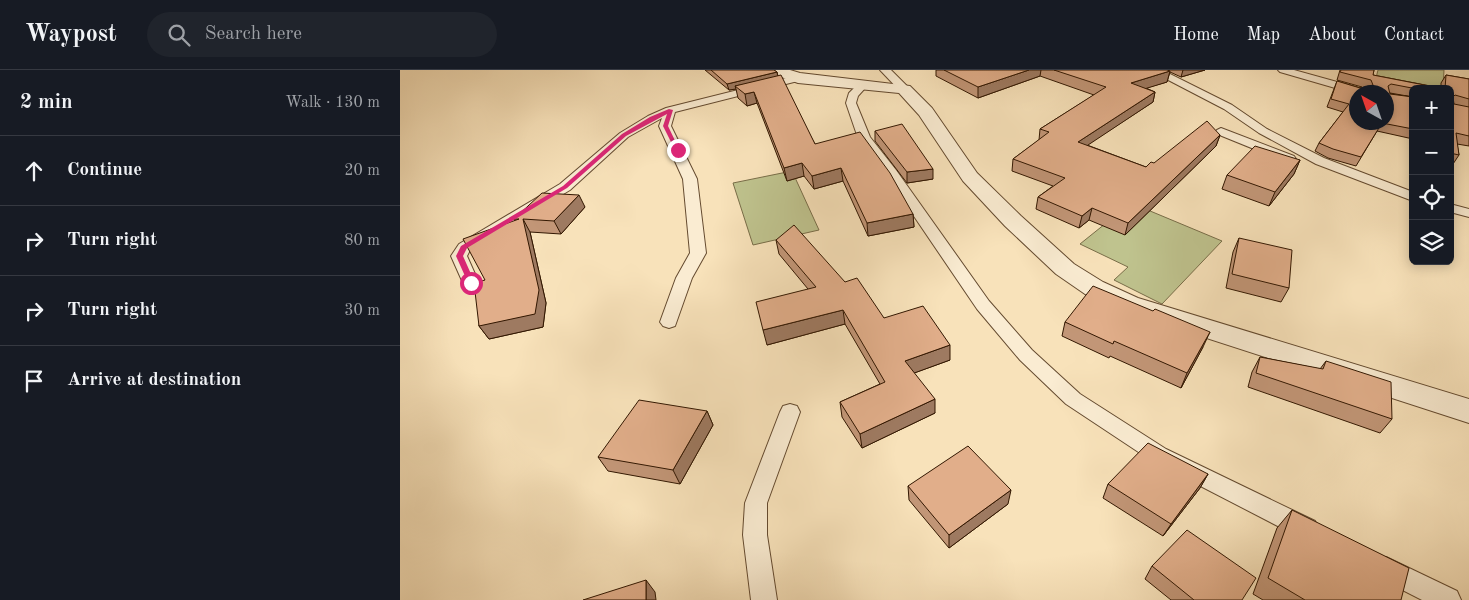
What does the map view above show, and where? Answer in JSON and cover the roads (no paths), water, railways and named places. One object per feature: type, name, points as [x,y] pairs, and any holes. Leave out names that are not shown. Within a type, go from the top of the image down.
[{"type":"street","points":[[775,70],[798,78],[904,89],[926,112],[970,177],[1065,270],[1094,288],[1129,304],[1469,411]]},
{"type":"lane","points":[[885,70],[904,89]]},
{"type":"lane","points":[[1154,70],[1228,107],[1263,131],[1320,161],[1409,195]]},
{"type":"lane","points":[[1283,70],[1349,88]]},
{"type":"lane","points":[[471,283],[459,256],[464,247],[565,187],[624,135],[652,118],[670,110],[798,78]]},
{"type":"lane","points":[[862,86],[853,94],[851,103],[864,138],[891,173],[983,305],[1026,355],[1073,399],[1159,455],[1326,538]]},
{"type":"lane","points":[[669,322],[684,278],[698,253],[690,179],[665,126],[670,110]]},
{"type":"lane","points":[[1221,132],[1369,190],[1409,202]]},
{"type":"lane","points":[[1454,210],[1469,214]]},
{"type":"lane","points":[[764,600],[756,535],[756,503],[790,412]]},
{"type":"lane","points":[[1369,560],[1448,600]]}]
